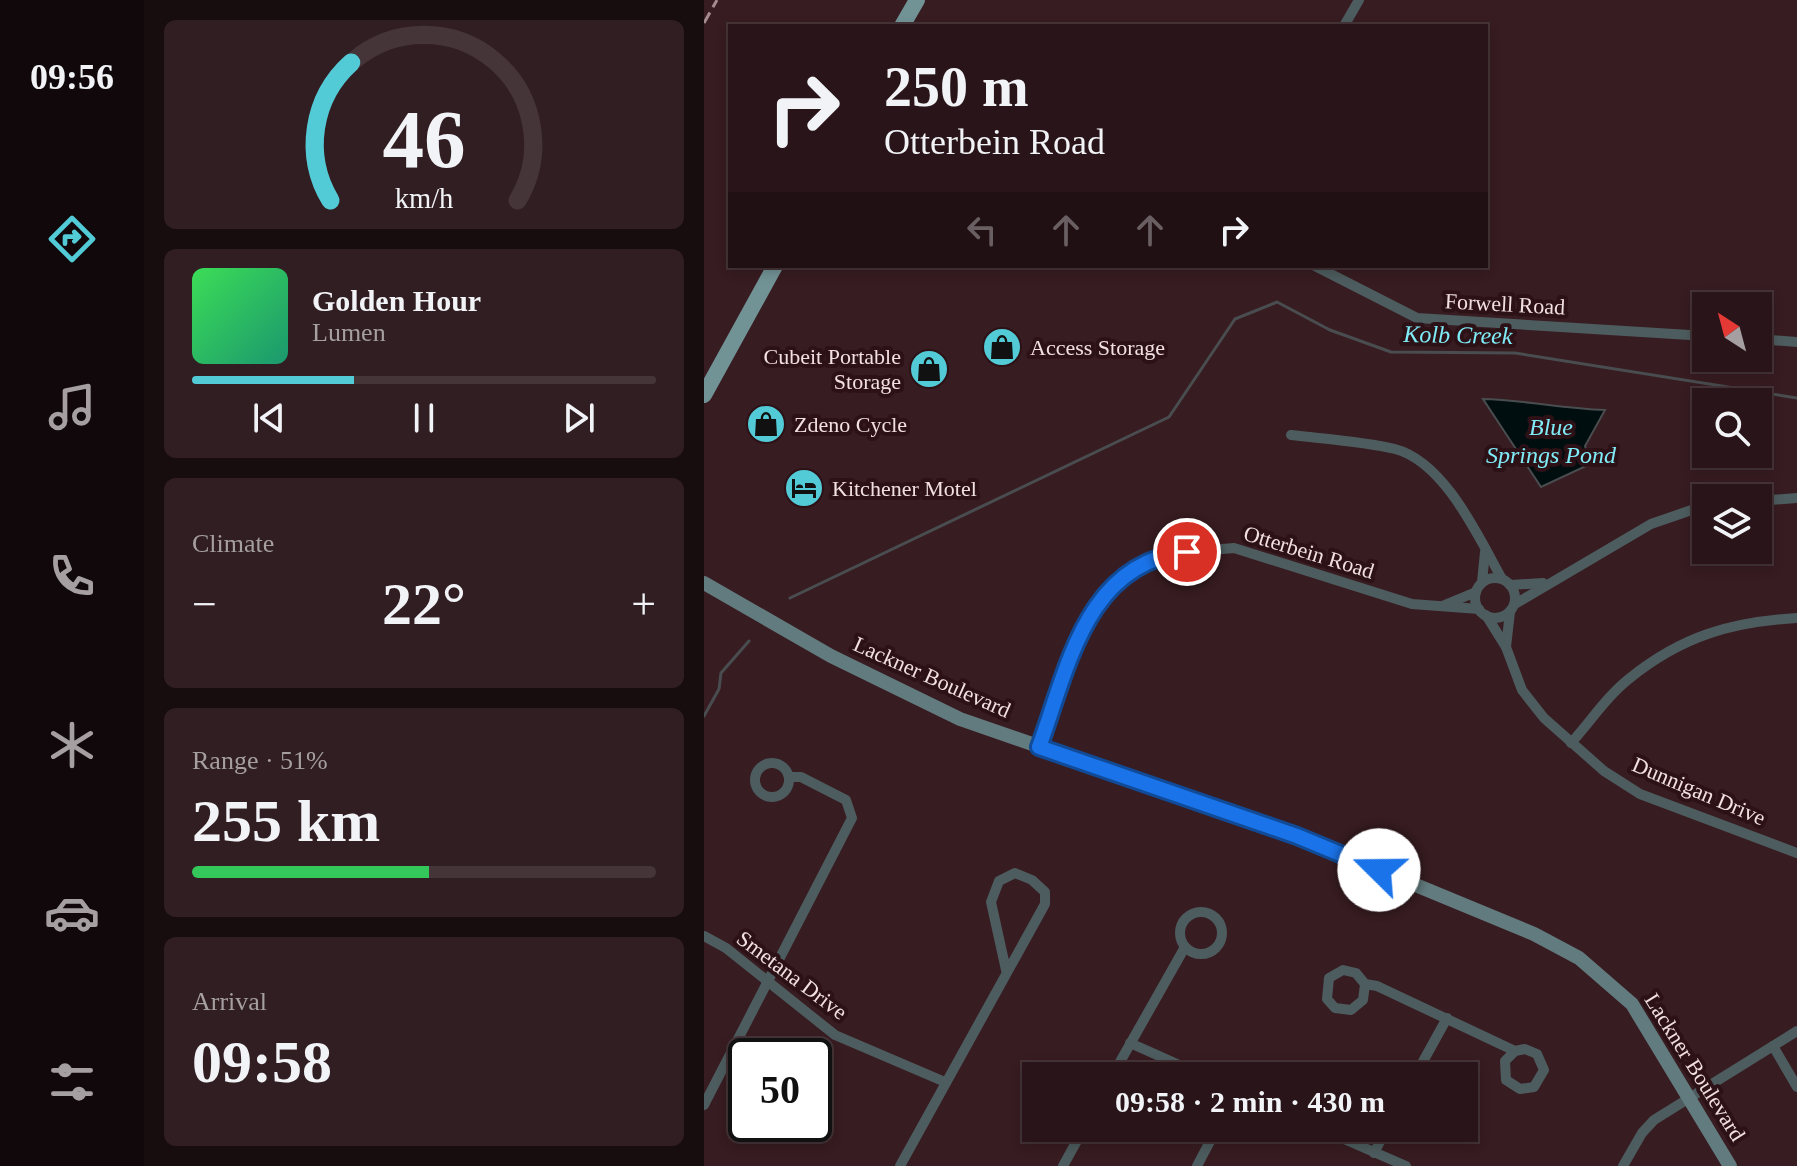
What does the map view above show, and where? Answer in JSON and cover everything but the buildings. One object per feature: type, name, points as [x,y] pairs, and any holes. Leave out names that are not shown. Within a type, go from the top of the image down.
[{"type":"main road","points":[[903,24],[917,0]]},
{"type":"main road","points":[[704,395],[774,268]]},
{"type":"main road","name":"Lackner Boulevard","points":[[704,583],[902,692],[1039,747],[1297,836],[1534,934],[1579,958],[1632,1004],[1730,1166]]},
{"type":"street","points":[[1345,24],[1359,0]]},
{"type":"street","name":"Forwell Road","points":[[1319,268],[1417,318],[1692,335]]},
{"type":"street","points":[[1772,340],[1797,342]]},
{"type":"street","points":[[1291,435],[1397,449],[1422,461],[1474,524],[1485,552],[1506,582],[1512,608]]},
{"type":"street","points":[[1772,500],[1797,498]]},
{"type":"street","name":"Otterbein Road","points":[[1039,747],[1076,640],[1095,606],[1120,579],[1164,554],[1234,548],[1412,604],[1482,612],[1498,617],[1545,583],[1651,524],[1692,510]]},
{"type":"street","points":[[1482,612],[1479,587],[1485,552]]},
{"type":"street","name":"Otterbein Road","points":[[1442,606],[1479,587],[1506,582],[1545,583]]},
{"type":"street","name":"Dunnigan Drive","points":[[1506,647],[1512,608]]},
{"type":"street","name":"Dunnigan Drive","points":[[1482,612],[1506,647],[1522,690],[1571,743],[1604,771],[1640,794],[1797,853]]},
{"type":"street","points":[[1571,743],[1628,679],[1691,638],[1745,621],[1797,618]]},
{"type":"street","points":[[704,1105],[852,818],[846,800],[801,777],[789,777]]},
{"type":"street","points":[[900,1166],[1045,904],[1045,892],[1032,880],[1015,873],[999,881],[991,902],[1006,970]]},
{"type":"street","points":[[1120,1062],[1185,947],[1180,928],[1188,916],[1203,911],[1220,921],[1223,935],[1214,950],[1198,954],[1185,947]]},
{"type":"street","name":"Smetana Drive","points":[[704,936],[726,948],[768,985],[835,1035],[945,1082]]},
{"type":"street","points":[[1365,984],[1363,1000],[1351,1010],[1335,1008],[1327,999],[1326,984],[1336,972],[1356,973],[1365,984],[1377,986],[1515,1051],[1531,1050],[1543,1063],[1543,1077],[1534,1087],[1520,1089],[1506,1080],[1505,1061],[1515,1051]]},
{"type":"street","points":[[1423,1062],[1447,1018]]},
{"type":"street","points":[[1623,1166],[1642,1133],[1688,1097],[1797,1031]]},
{"type":"street","points":[[1130,1043],[1173,1062]]},
{"type":"street","points":[[1773,1046],[1797,1087]]},
{"type":"street","points":[[1063,1166],[1076,1142]]},
{"type":"street","points":[[1197,1166],[1210,1142]]},
{"type":"street","points":[[1350,1142],[1406,1166]]},
{"type":"street","points":[[1374,1153],[1380,1142]]},
{"type":"water","name":"Blue Springs Pond","points":[[1483,399],[1605,410],[1585,446],[1589,457],[1586,466],[1541,487]]},
{"type":"waterway","name":"Kolb Creek","points":[[790,598],[1169,417],[1235,319],[1277,302],[1330,330],[1391,352],[1515,353],[1797,398]]},
{"type":"waterway","name":"Kolb Creek","points":[[704,716],[719,689],[721,673],[749,641]]},
{"type":"railway","points":[[704,23],[717,0]]},
{"type":"place","name":"Access Storage","points":[[1002,347]]},
{"type":"place","name":"Cubeit Portable Storage","points":[[929,369]]},
{"type":"place","name":"Zdeno Cycle","points":[[766,424]]},
{"type":"place","name":"Kitchener Motel","points":[[804,488]]},
{"type":"route","points":[[1187,552],[1164,554],[1120,579],[1095,606],[1076,640],[1039,747],[1297,836],[1379,870]]}]
